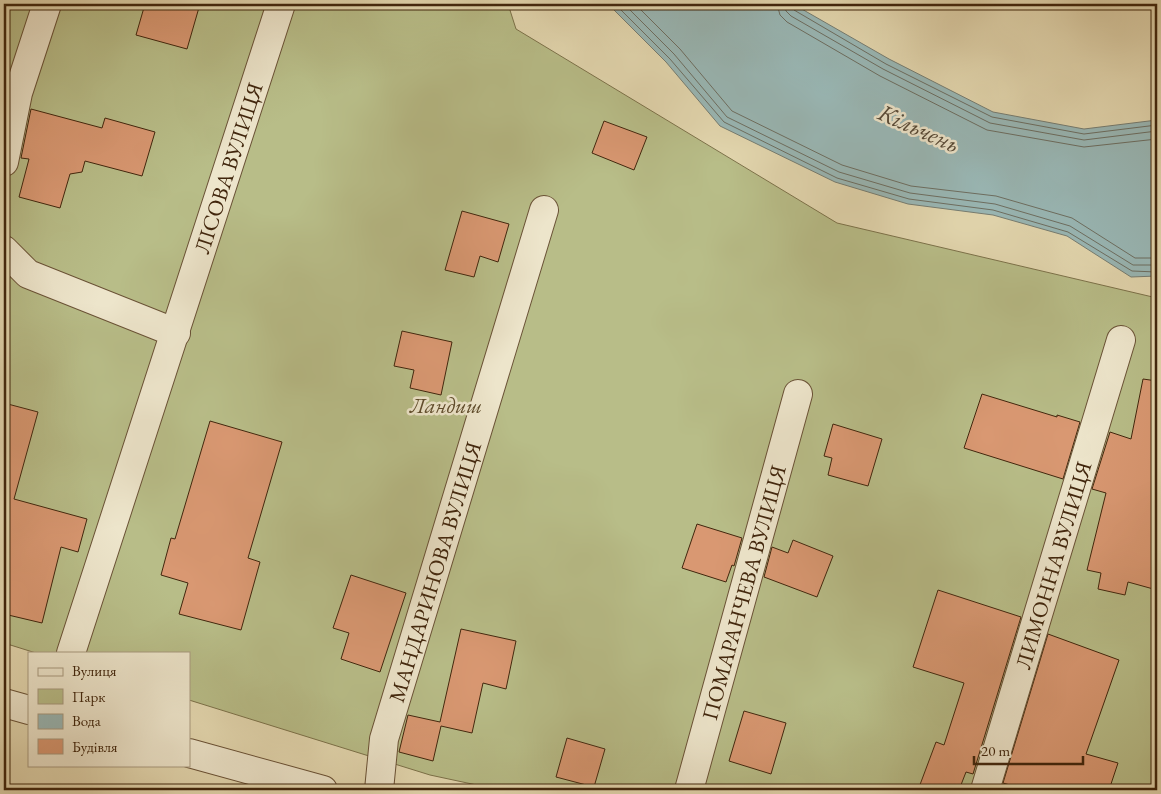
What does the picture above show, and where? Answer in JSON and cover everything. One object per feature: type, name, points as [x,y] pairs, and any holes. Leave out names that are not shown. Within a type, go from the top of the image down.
[{"type":"street","points":[[4,162],[18,93],[47,4]]},
{"type":"street","name":"ЛІСОВА ВУЛИЦЯ","points":[[71,652],[281,4]]},
{"type":"street","name":"МАНДАРИНОВА ВУЛИЦЯ","points":[[379,790],[384,739],[544,210]]},
{"type":"street","points":[[4,250],[28,274],[176,333]]},
{"type":"street","name":"ЛИМОННА ВУЛИЦЯ","points":[[985,790],[1121,340]]},
{"type":"street","name":"ПОМАРАНЧЕВА ВУЛИЦЯ","points":[[690,790],[798,394]]},
{"type":"street","points":[[4,703],[28,710]]},
{"type":"street","points":[[190,754],[324,790]]},
{"type":"green space","name":"Ландиш","points":[[4,4],[508,4],[516,29],[837,223],[1157,298],[1157,790],[500,790],[430,775],[190,700],[190,652],[33,652],[4,643]]},
{"type":"water","name":"Кільчень","points":[[608,4],[793,4],[889,59],[993,112],[1084,129],[1157,120],[1157,276],[1131,277],[1067,236],[993,215],[908,204],[835,182],[720,126],[666,62]]},
{"type":"building","points":[[145,4],[200,4],[187,49],[136,35]]},
{"type":"building","points":[[31,109],[102,128],[105,118],[155,132],[142,176],[85,161],[82,172],[70,174],[60,208],[19,197],[29,159],[21,158]]},
{"type":"building","points":[[604,121],[647,137],[634,170],[592,153]]},
{"type":"building","points":[[462,211],[509,224],[498,262],[480,256],[474,277],[445,270]]},
{"type":"building","points":[[402,331],[452,342],[441,395],[410,388],[414,370],[394,366]]},
{"type":"building","points":[[1143,379],[1157,381],[1157,590],[1128,582],[1125,595],[1098,589],[1101,573],[1087,570],[1106,493],[1092,489],[1110,432],[1131,439]]},
{"type":"building","points":[[982,394],[1057,417],[1057,415],[1080,422],[1063,479],[964,448]]},
{"type":"building","points":[[4,403],[38,412],[14,499],[87,519],[78,552],[61,547],[42,623],[4,614]]},
{"type":"building","points":[[210,421],[282,442],[248,558],[260,562],[241,630],[179,614],[188,583],[161,575],[171,538],[175,539]]},
{"type":"building","points":[[833,424],[882,439],[868,486],[828,475],[832,458],[824,456]]},
{"type":"building","points":[[697,524],[742,538],[734,566],[732,565],[726,582],[682,568]]},
{"type":"building","points":[[793,540],[833,556],[817,597],[764,577],[772,547],[788,553]]},
{"type":"building","points":[[351,575],[406,593],[380,672],[341,659],[349,633],[333,628]]},
{"type":"building","points":[[938,590],[1021,617],[973,774],[966,772],[959,790],[918,790],[936,742],[944,745],[964,683],[913,667]]},
{"type":"building","points":[[461,629],[516,641],[506,689],[483,683],[472,733],[441,726],[433,761],[399,752],[408,715],[440,722]]},
{"type":"building","points":[[1048,634],[1119,660],[1086,754],[1118,763],[1109,790],[1027,790],[1003,783]]},
{"type":"building","points":[[744,711],[786,723],[771,774],[729,761]]},
{"type":"building","points":[[567,738],[605,749],[594,787],[556,777]]}]
